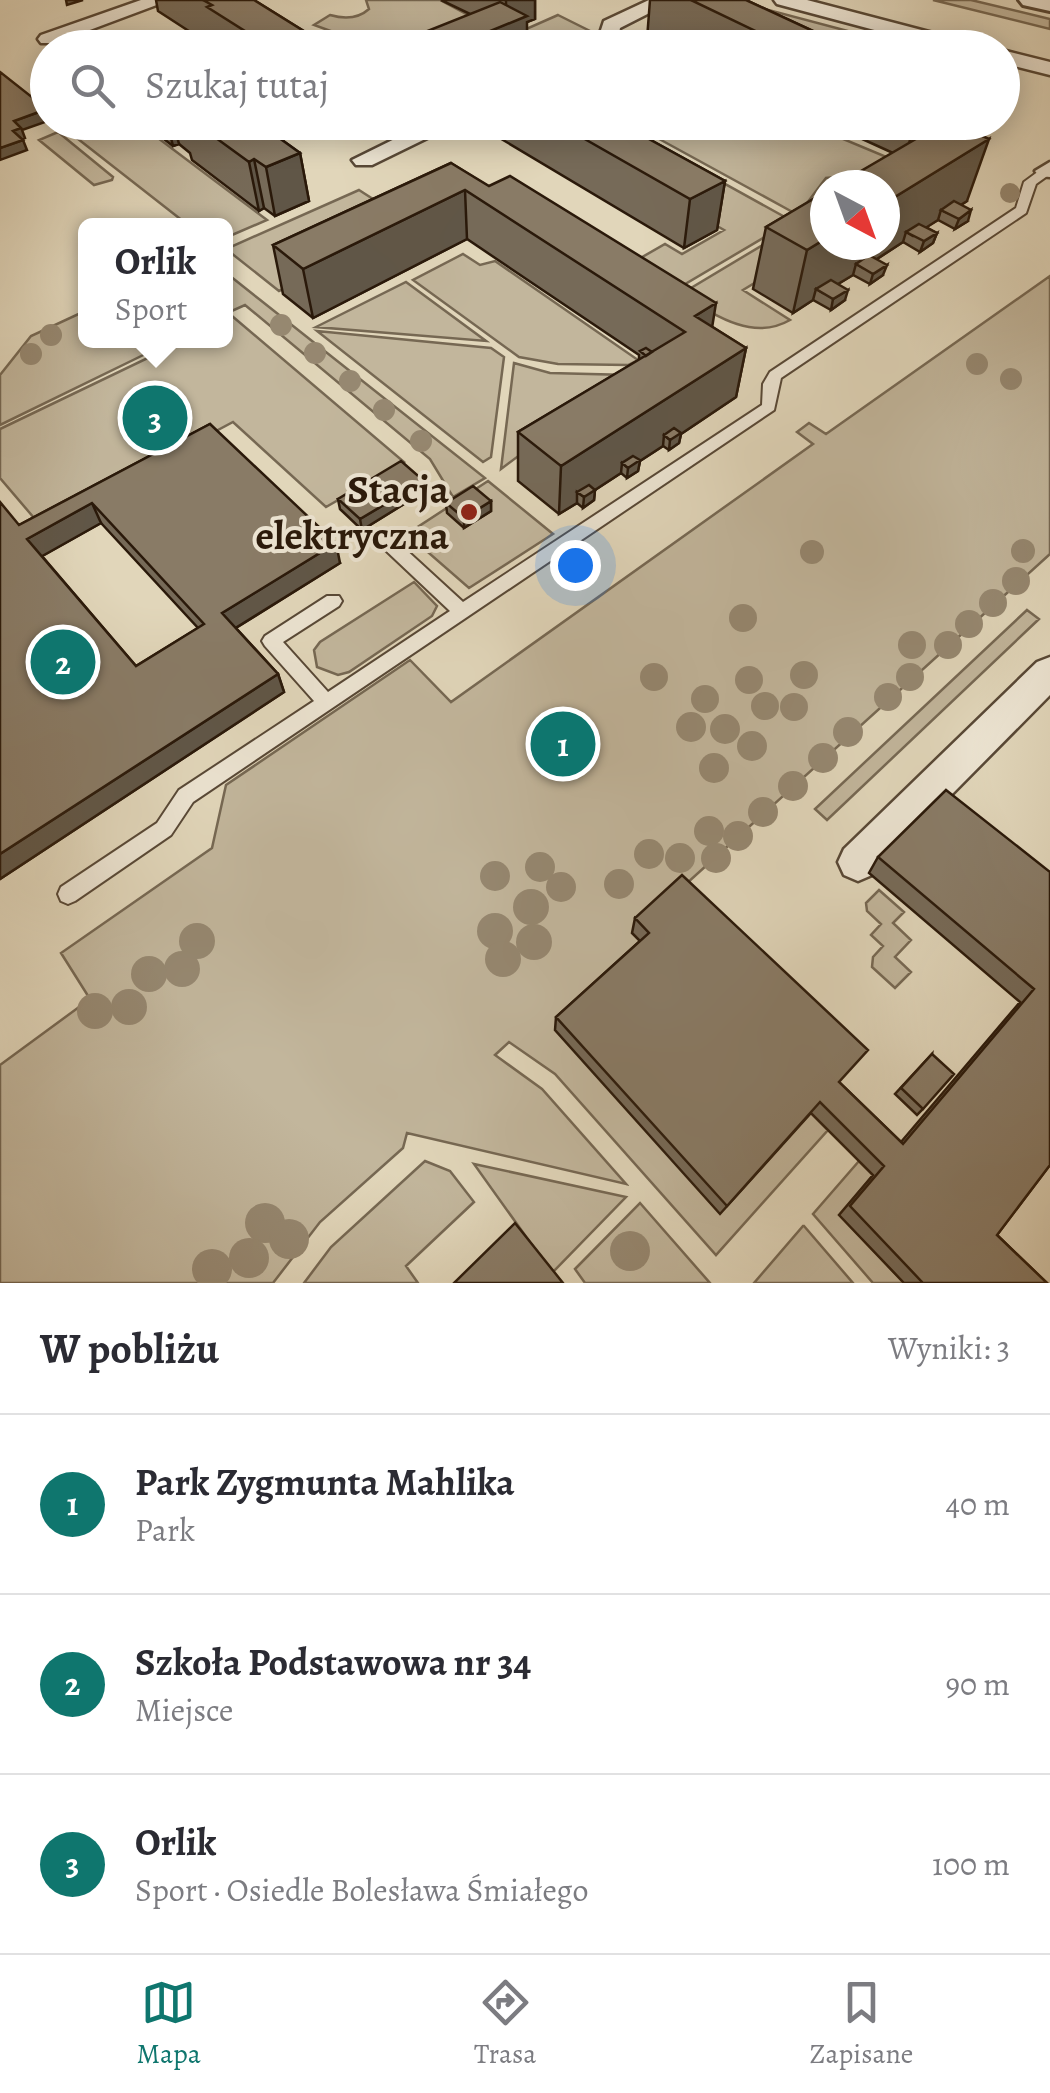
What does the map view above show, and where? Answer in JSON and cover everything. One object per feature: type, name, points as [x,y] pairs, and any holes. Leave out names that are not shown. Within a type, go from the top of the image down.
[{"type":"street","points":[[72,30],[160,0]]},
{"type":"street","points":[[610,30],[611,24],[665,0]]},
{"type":"street","points":[[784,0],[900,30]]},
{"type":"street","points":[[1031,0],[1050,4]]},
{"type":"street","points":[[1020,61],[1050,69]]},
{"type":"street","points":[[364,160],[409,140]]},
{"type":"street","points":[[858,862],[1050,672]]},
{"type":"lane","points":[[68,894],[164,829],[186,796],[770,407],[770,384],[775,375],[1022,210],[1030,182],[1048,170]]},
{"type":"lane","points":[[385,540],[460,610]]},
{"type":"lane","points":[[325,700],[271,641],[333,601]]},
{"type":"shaded area","points":[[366,0],[440,0],[481,22],[480,30],[328,30],[314,25],[330,15],[360,15],[369,9]]},
{"type":"shaded area","points":[[731,0],[844,30],[751,30]]},
{"type":"shaded area","points":[[933,0],[971,0],[1050,19],[1050,29]]},
{"type":"shaded area","points":[[558,15],[588,30],[524,30]]},
{"type":"shaded area","points":[[39,140],[68,140],[113,177],[94,185]]},
{"type":"shaded area","points":[[79,140],[161,140],[267,220],[233,235],[233,218],[179,218]]},
{"type":"shaded area","points":[[566,140],[646,140],[792,221],[675,290],[630,264],[665,244],[682,254],[724,230]]},
{"type":"shaded area","points":[[661,140],[846,140],[903,164],[959,166],[900,171],[810,170],[810,199],[798,215]]},
{"type":"shaded area","points":[[359,190],[373,199],[466,201],[279,291],[233,255],[233,246]]},
{"type":"shaded area","points":[[801,222],[810,229],[810,249],[743,290],[790,320],[776,326],[747,327],[720,317],[681,294]]},
{"type":"shaded area","points":[[463,254],[480,265],[495,261],[638,360],[628,365],[558,364],[519,357],[413,280]]},
{"type":"shaded area","points":[[1050,276],[1050,554],[633,932],[828,1130],[716,1255],[555,1074],[509,1042],[495,1055],[542,1089],[626,1184],[407,1133],[403,1148],[320,1222],[273,1283],[0,1283],[0,1065],[90,999],[61,953],[212,848],[226,785],[410,660],[451,702],[813,444],[797,432],[809,423],[826,434]]},
{"type":"shaded area","points":[[233,278],[485,478],[453,497],[430,459],[245,305],[233,310]]},
{"type":"shaded area","points":[[406,282],[486,341],[316,327]]},
{"type":"shaded area","points":[[78,314],[78,348],[158,348],[0,425],[0,375],[31,336]]},
{"type":"shaded area","points":[[233,317],[404,462],[326,507],[233,422],[40,525],[0,478],[0,429],[168,348],[233,348]]},
{"type":"shaded area","points":[[317,331],[491,348],[504,357],[491,457],[483,462]]},
{"type":"shaded area","points":[[514,363],[550,373],[627,375],[501,469]]},
{"type":"shaded area","points":[[488,481],[553,534],[469,588],[407,534]]},
{"type":"shaded area","points":[[414,582],[437,606],[432,616],[349,672],[338,675],[317,667],[314,650],[320,642]]},
{"type":"shaded area","points":[[1027,610],[1039,619],[827,820],[815,809]]},
{"type":"shaded area","points":[[879,890],[904,912],[893,923],[911,940],[895,957],[911,972],[895,988],[872,967],[873,957],[883,946],[871,935],[881,924],[867,911],[866,903]]},
{"type":"shaded area","points":[[425,1161],[450,1171],[474,1202],[406,1266],[418,1283],[304,1283],[331,1247]]},
{"type":"shaded area","points":[[859,1161],[873,1175],[840,1215],[904,1283],[873,1283],[813,1214]]},
{"type":"shaded area","points":[[474,1164],[626,1197],[552,1273]]},
{"type":"shaded area","points":[[640,1203],[710,1283],[585,1283],[575,1269]]},
{"type":"shaded area","points":[[803,1226],[853,1283],[754,1283]]},
{"type":"building","points":[[203,0],[254,0],[302,30],[243,30],[207,7],[212,5]]},
{"type":"building","points":[[691,0],[746,0],[811,30],[754,30]]},
{"type":"building","points":[[500,2],[527,16],[493,30],[430,30]]},
{"type":"building","points":[[0,72],[30,96],[30,115],[14,121],[21,128],[13,131],[23,140],[0,148]]},
{"type":"building","points":[[219,140],[282,140],[300,153],[266,167],[254,159],[249,162]]},
{"type":"building","points":[[587,140],[651,140],[725,181],[690,199]]},
{"type":"building","points":[[914,140],[987,140],[900,194],[900,170],[863,170]]},
{"type":"building","points":[[451,163],[489,186],[510,176],[716,303],[695,316],[746,348],[561,466],[518,432],[685,332],[465,190],[303,269],[273,245]]},
{"type":"building","points":[[810,201],[807,250],[766,227]]},
{"type":"building","points":[[954,201],[971,210],[959,219],[941,210]]},
{"type":"building","points":[[919,224],[937,233],[924,241],[906,232]]},
{"type":"building","points":[[878,260],[887,265],[873,274],[856,264]]},
{"type":"building","points":[[831,280],[848,290],[833,299],[816,289]]},
{"type":"building","points":[[210,424],[336,543],[222,613],[278,674],[0,854],[0,502],[19,525]],"holes":[[[92,503],[204,624],[136,666],[27,539]]]},
{"type":"building","points":[[674,428],[681,433],[670,440],[664,435]]},
{"type":"building","points":[[633,456],[640,460],[628,468],[622,463]]},
{"type":"building","points":[[401,461],[424,481],[360,519],[338,499]]},
{"type":"building","points":[[589,485],[595,490],[584,497],[577,492]]},
{"type":"building","points":[[473,486],[491,501],[464,518],[446,503]]},
{"type":"building","points":[[946,790],[1050,872],[1050,1165],[997,1235],[1047,1283],[923,1283],[850,1206],[884,1166],[820,1102],[727,1206],[556,1017],[649,933],[635,918],[682,875],[868,1050],[839,1082],[903,1144],[1034,989],[878,857]]},
{"type":"building","points":[[932,1054],[954,1074],[923,1109],[901,1088]]},
{"type":"building","points":[[515,1223],[563,1283],[454,1283]]},
{"type":"place","name":"Orlik","points":[[155,418]]},
{"type":"place","name":"Stacja elektryczna","points":[[469,512]]},
{"type":"place","name":"Szkoła Podstawowa nr 34","points":[[63,662]]},
{"type":"place","name":"Park Zygmunta Mahlika","points":[[563,744]]}]
